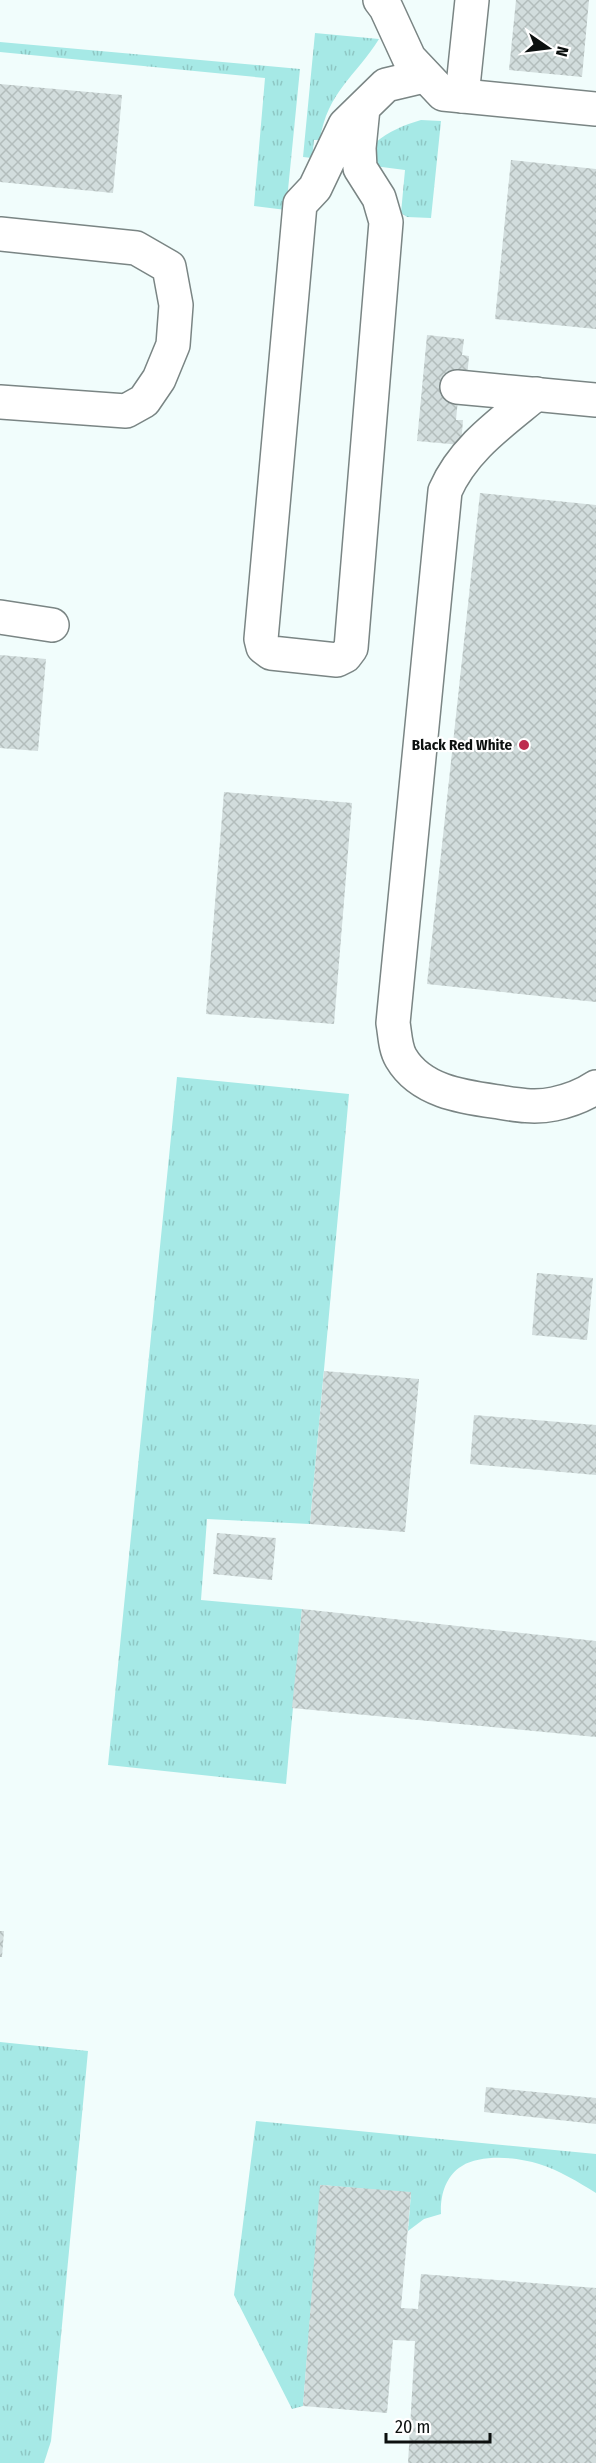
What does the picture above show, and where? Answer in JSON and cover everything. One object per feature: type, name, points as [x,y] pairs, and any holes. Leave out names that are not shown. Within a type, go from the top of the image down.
[{"type":"street","points":[[380,0],[410,58],[424,76],[443,94],[596,109]]},
{"type":"street","points":[[462,96],[472,0]]},
{"type":"street","points":[[363,108],[359,148],[360,168],[379,198],[386,222],[351,648],[345,656],[337,660],[271,653],[263,647],[261,639],[300,204],[315,188],[345,125],[386,85],[424,76]]},
{"type":"street","points":[[0,234],[136,248],[169,267],[176,305],[173,345],[159,379],[144,402],[126,411],[0,402]]},
{"type":"street","points":[[457,387],[596,400]]},
{"type":"street","points":[[536,394],[480,441],[454,471],[445,491],[393,1023],[395,1042],[401,1058],[418,1078],[448,1093],[461,1097],[529,1106],[554,1104],[596,1087]]},
{"type":"street","points":[[0,617],[52,625]]},
{"type":"green space","points":[[315,33],[379,39],[343,85],[329,109],[320,140],[314,140],[312,158],[303,157]]},
{"type":"green space","points":[[0,42],[300,69],[286,210],[254,206],[265,78],[0,52]]},
{"type":"green space","points":[[421,120],[441,121],[431,218],[407,217],[401,213],[405,170],[374,166],[375,143],[397,129]]},
{"type":"green space","points":[[177,1077],[349,1094],[310,1524],[207,1519],[201,1600],[302,1609],[286,1784],[108,1765]]},
{"type":"green space","points":[[0,2042],[88,2051],[51,2441],[44,2463],[0,2463]]},
{"type":"green space","points":[[256,2121],[596,2154],[596,2193],[561,2173],[539,2164],[510,2158],[479,2160],[462,2166],[451,2175],[441,2201],[441,2214],[424,2219],[408,2231],[411,2193],[321,2185],[303,2406],[292,2409],[234,2295]]},
{"type":"building","points":[[516,0],[589,0],[582,77],[509,70]]},
{"type":"building","points":[[0,84],[122,95],[113,193],[0,182]]},
{"type":"building","points":[[511,160],[596,169],[596,329],[495,319]]},
{"type":"building","points":[[427,335],[464,339],[462,355],[469,356],[467,378],[460,378],[456,420],[463,420],[461,445],[417,441]]},
{"type":"building","name":"Black Red White","points":[[480,493],[596,505],[596,1002],[427,984]]},
{"type":"building","points":[[0,655],[46,659],[38,751],[0,748]]},
{"type":"building","points":[[224,792],[352,803],[334,1024],[206,1014]]},
{"type":"building","points":[[537,1273],[593,1278],[587,1340],[532,1335]]},
{"type":"building","points":[[324,1371],[419,1379],[405,1532],[310,1524]]},
{"type":"building","points":[[474,1415],[596,1425],[596,1475],[470,1464]]},
{"type":"building","points":[[217,1533],[276,1538],[272,1580],[213,1574]]},
{"type":"building","points":[[302,1609],[596,1641],[596,1737],[292,1708]]},
{"type":"building","points":[[0,1931],[4,1931],[2,1957],[0,1957]]},
{"type":"building","points":[[486,2087],[596,2098],[596,2124],[484,2112]]},
{"type":"building","points":[[320,2185],[411,2192],[401,2308],[418,2309],[421,2274],[596,2288],[596,2463],[408,2463],[415,2341],[393,2340],[387,2413],[303,2406]]},
{"type":"place","name":"Black Red White","points":[[524,745]]}]
